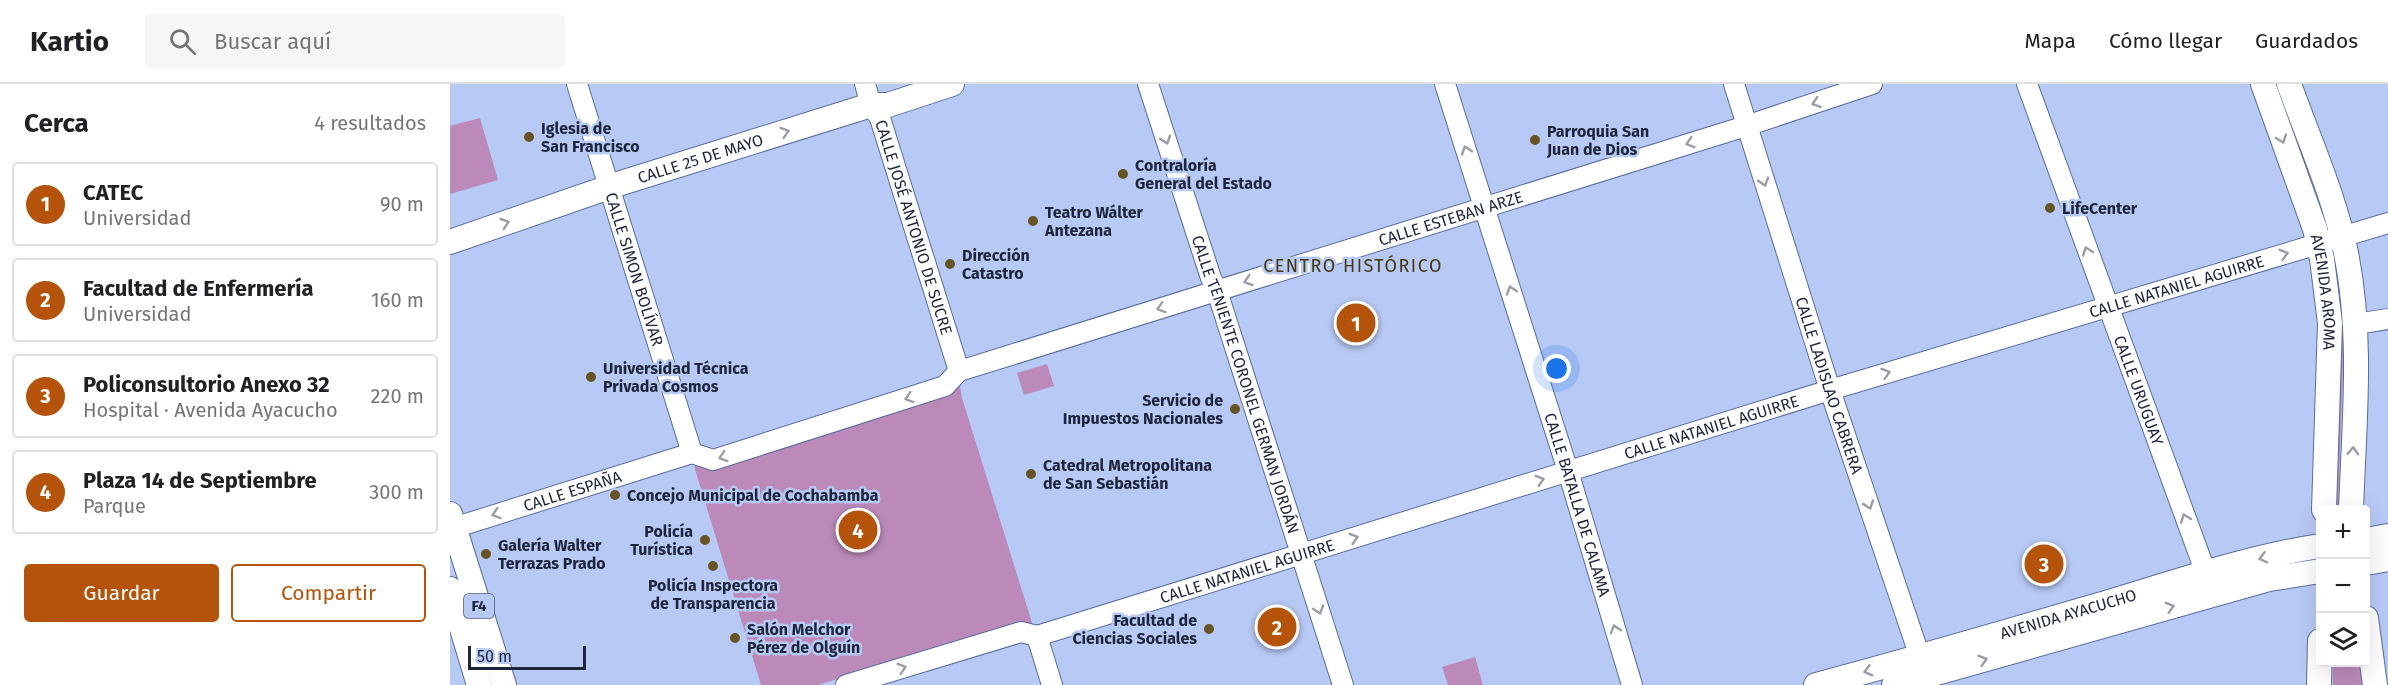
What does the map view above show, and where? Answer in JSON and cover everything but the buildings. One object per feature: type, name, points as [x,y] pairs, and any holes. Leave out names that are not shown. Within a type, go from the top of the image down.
[{"type":"main road","name":"CALLE 25 DE MAYO","points":[[450,242],[609,188],[868,95],[888,105],[952,84]]},
{"type":"main road","name":"AVENIDA AROMA","points":[[2263,84],[2330,240],[2356,324],[2351,505]]},
{"type":"main road","name":"AVENIDA AROMA","points":[[2289,84],[2338,222],[2330,240],[2330,323],[2324,505]]},
{"type":"main road","name":"F4","points":[[452,524],[503,685]]},
{"type":"main road","points":[[2370,539],[2388,536]]},
{"type":"main road","name":"AVENIDA AYACUCHO","points":[[1894,685],[1925,673],[2210,584],[2282,553],[2316,547]]},
{"type":"main road","points":[[2370,562],[2388,559]]},
{"type":"main road","name":"AVENIDA AYACUCHO","points":[[2210,584],[2270,579],[2316,572]]},
{"type":"main road","name":"F4","points":[[450,589],[480,685]]},
{"type":"main road","points":[[2370,648],[2375,685]]},
{"type":"main road","points":[[2319,667],[2319,685]]},
{"type":"main road","name":"AVENIDA AYACUCHO","points":[[1816,685],[1925,673]]},
{"type":"street","name":"CALLE SIMON BOLÍVAR","points":[[577,84],[692,453]]},
{"type":"street","name":"CALLE TENIENTE CORONEL GERMAN JORDÁN","points":[[1148,84],[1343,685]]},
{"type":"street","name":"CALLE BATALLA DE CALAMA","points":[[1445,84],[1568,471],[1632,685]]},
{"type":"street","name":"CALLE LADISLAO CABRERA","points":[[1734,84],[1830,390],[1925,673]]},
{"type":"street","name":"CALLE ESTEBAN ARZE","points":[[959,371],[1746,126],[1872,84]]},
{"type":"street","name":"CALLE URUGUAY","points":[[2027,84],[2210,584]]},
{"type":"street","name":"CALLE JOSÉ ANTONIO DE SUCRE","points":[[868,95],[880,118],[959,371]]},
{"type":"street","name":"CALLE NATANIEL AGUIRRE","points":[[846,685],[1021,632],[1037,636],[1830,390],[2388,223]]},
{"type":"street","points":[[2356,324],[2388,319]]},
{"type":"street","points":[[692,453],[713,460],[945,386],[959,371]]},
{"type":"street","name":"CALLE ESPAÑA","points":[[452,524],[692,453]]},
{"type":"street","points":[[1037,636],[1053,685]]},
{"type":"shaded area","points":[[480,118],[498,180],[450,194],[450,126]]},
{"type":"shaded area","points":[[2329,248],[2332,248],[2344,336],[2338,505],[2335,505]]},
{"type":"shaded area","points":[[1047,364],[1054,386],[1024,395],[1017,373]]},
{"type":"shaded area","points":[[960,386],[1033,626],[1023,622],[818,685],[761,685],[694,466],[715,468],[948,394]]},
{"type":"shaded area","points":[[1475,657],[1483,685],[1448,685],[1442,667]]},
{"type":"shaded area","points":[[2333,667],[2364,667],[2366,685],[2333,685]]},
{"type":"place","name":"Iglesia de San Francisco","points":[[529,137]]},
{"type":"place","name":"Parroquia San Juan de Dios","points":[[1535,140]]},
{"type":"place","name":"Contraloría General del Estado","points":[[1123,174]]},
{"type":"place","name":"LifeCenter","points":[[2050,208]]},
{"type":"place","name":"Teatro Wálter Antezana","points":[[1033,221]]},
{"type":"place","name":"Dirección Catastro","points":[[950,264]]},
{"type":"place","name":"CATEC","points":[[1356,323]]},
{"type":"place","name":"Universidad Técnica Privada Cosmos","points":[[591,377]]},
{"type":"place","name":"Servicio de Impuestos Nacionales","points":[[1235,409]]},
{"type":"place","name":"Catedral Metropolitana de San Sebastián","points":[[1031,474]]},
{"type":"place","name":"Concejo Municipal de Cochabamba","points":[[615,495]]},
{"type":"place","name":"Plaza 14 de Septiembre","points":[[858,530]]},
{"type":"place","name":"Policía Turística","points":[[705,540]]},
{"type":"place","name":"Galería Walter Terrazas Prado","points":[[486,554]]},
{"type":"place","name":"Policonsultorio Anexo 32","points":[[2044,564]]},
{"type":"place","name":"Policía Inspectora de Transparencia","points":[[713,566]]},
{"type":"place","name":"Facultad de Enfermería","points":[[1277,627]]},
{"type":"place","name":"Facultad de Ciencias Sociales","points":[[1209,629]]},
{"type":"place","name":"Salón Melchor Pérez de Olguín","points":[[735,638]]},
{"type":"district","name":"CENTRO HISTÓRICO","points":[[1353,266]]}]
